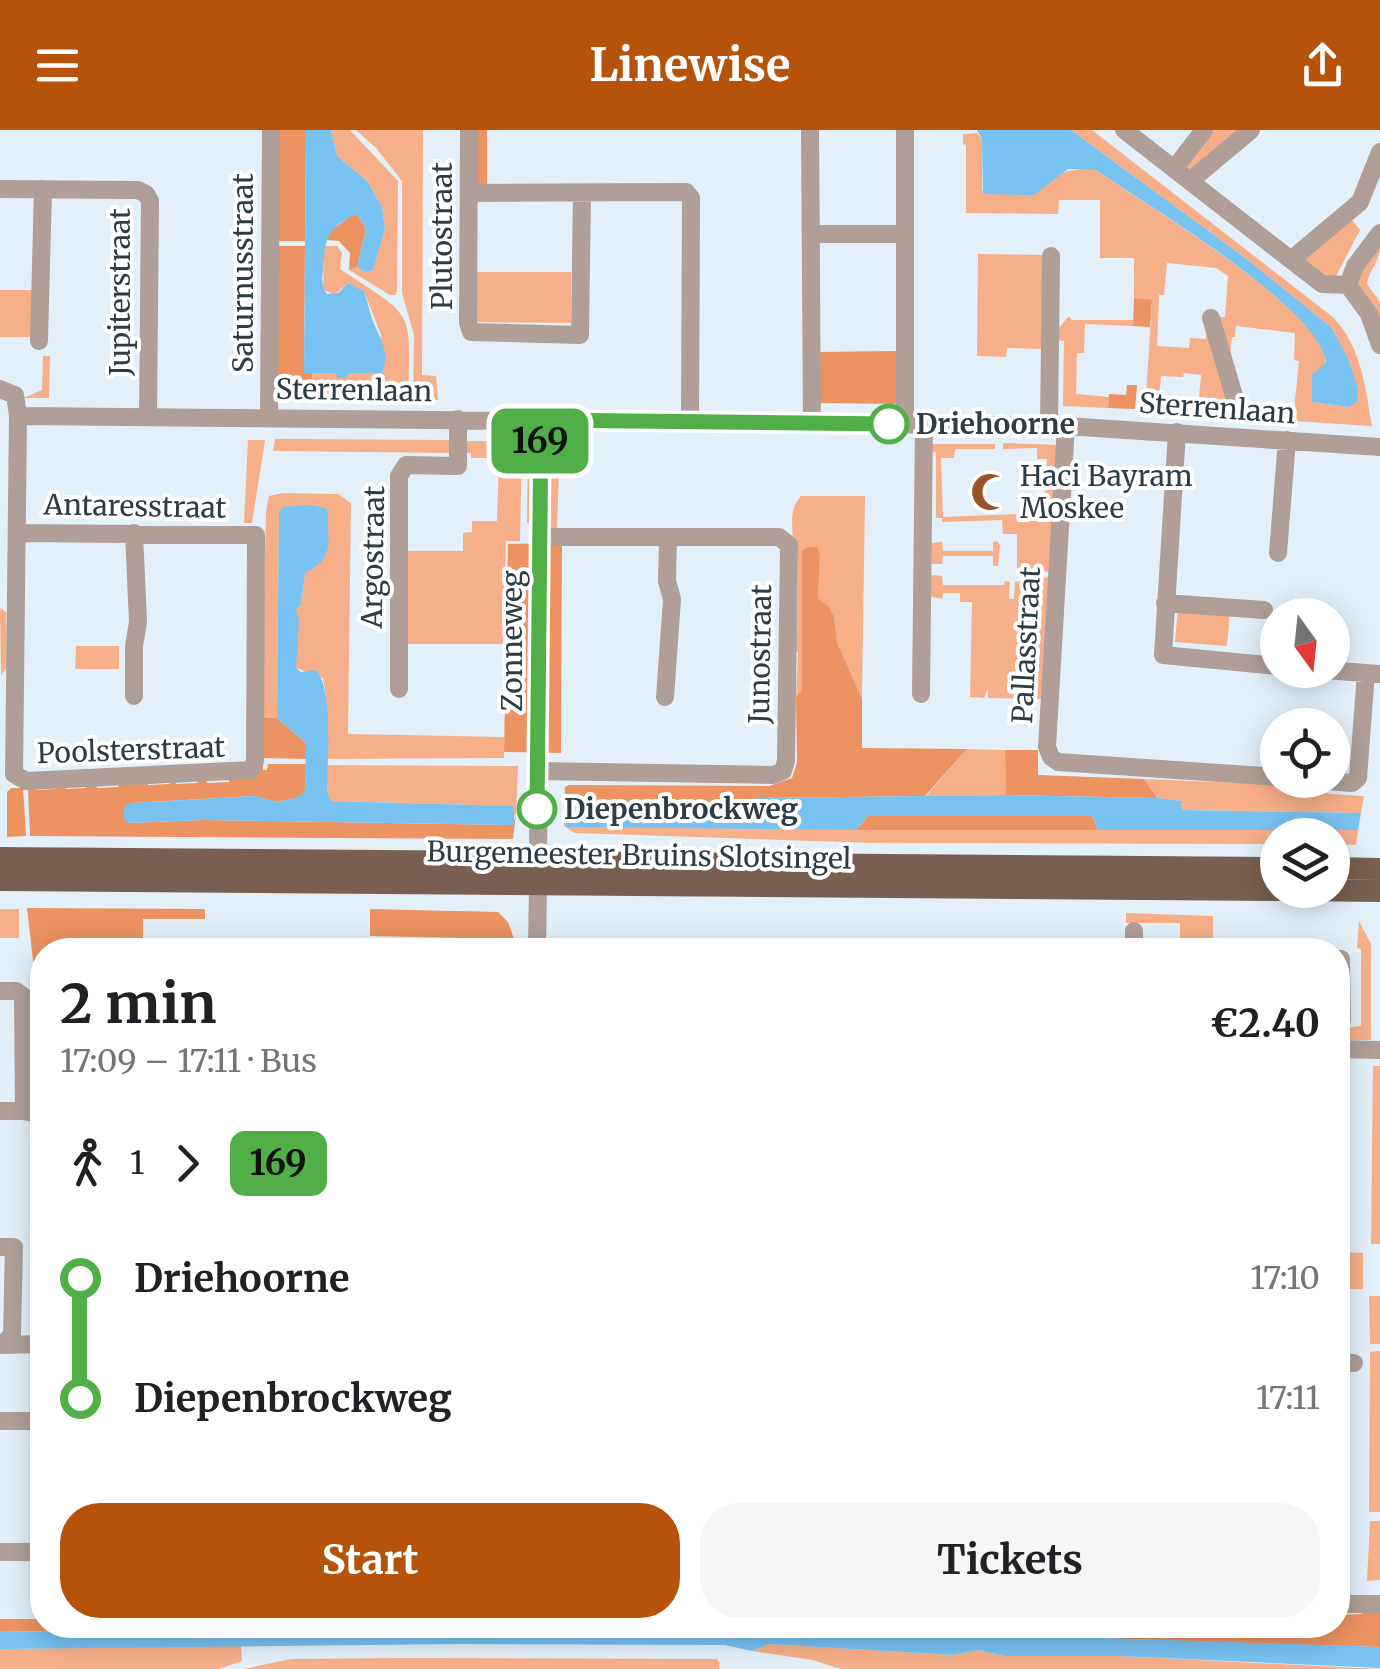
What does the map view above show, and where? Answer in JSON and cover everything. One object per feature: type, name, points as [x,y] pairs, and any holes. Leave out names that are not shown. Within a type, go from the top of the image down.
[{"type":"main road","name":"Burgemeester Bruins Slotsingel","points":[[0,858],[1260,890]]},
{"type":"main road","name":"Burgemeester Bruins Slotsingel","points":[[0,880],[1260,868]]},
{"type":"main road","points":[[1350,868],[1380,869]]},
{"type":"main road","points":[[1350,891],[1380,891]]},
{"type":"street","name":"Saturnusstraat","points":[[269,417],[271,130]]},
{"type":"street","name":"Plutostraat","points":[[469,130],[468,324],[472,332],[580,335],[582,193]]},
{"type":"street","points":[[810,130],[812,423]]},
{"type":"street","points":[[1124,130],[1322,284],[1348,285]]},
{"type":"street","points":[[1174,169],[1204,130]]},
{"type":"street","points":[[1190,181],[1251,130]]},
{"type":"street","points":[[905,134],[903,234],[914,425],[921,694]]},
{"type":"street","points":[[1291,260],[1360,202],[1380,152]]},
{"type":"street","name":"Jupiterstraat","points":[[0,188],[138,190],[150,201],[148,418]]},
{"type":"street","points":[[40,341],[43,189]]},
{"type":"street","points":[[470,193],[686,192],[691,198],[690,422]]},
{"type":"street","points":[[1348,285],[1355,266],[1380,233]]},
{"type":"street","points":[[811,234],[903,234]]},
{"type":"street","points":[[1051,256],[1058,426]]},
{"type":"street","points":[[1348,285],[1370,314],[1380,345]]},
{"type":"street","name":"Sterrenlaan","points":[[1211,318],[1235,399],[1234,410]]},
{"type":"street","points":[[0,390],[14,395],[18,416]]},
{"type":"street","name":"Sterrenlaan","points":[[18,416],[1058,426],[1380,447]]},
{"type":"street","name":"Poolsterstraat","points":[[18,416],[17,533],[8,595],[7,683],[14,774],[23,782],[251,770]]},
{"type":"street","name":"Argostraat","points":[[399,689],[398,476],[406,465],[458,466],[458,419]]},
{"type":"street","name":"Zonneweg","points":[[538,872],[541,420]]},
{"type":"street","name":"Pallasstraat","points":[[1058,426],[1047,747],[1050,757],[1058,762],[1260,776]]},
{"type":"street","points":[[1177,432],[1162,655],[1260,664]]},
{"type":"street","points":[[1278,553],[1286,440]]},
{"type":"street","name":"Antaresstraat","points":[[17,533],[256,535],[255,761],[251,770]]},
{"type":"street","points":[[134,533],[138,622],[134,696]]},
{"type":"street","name":"Junostraat","points":[[538,771],[773,775],[782,771],[786,754],[789,546],[779,537],[540,537]]},
{"type":"street","points":[[665,696],[672,599],[667,581],[668,538]]},
{"type":"street","points":[[1164,603],[1260,610]]},
{"type":"street","points":[[1350,783],[1358,778],[1373,674]]},
{"type":"street","points":[[538,872],[538,938]]},
{"type":"street","points":[[0,991],[16,990],[23,996],[30,1077]]},
{"type":"street","points":[[1350,1049],[1380,1050]]},
{"type":"street","points":[[0,1111],[30,1112]]},
{"type":"street","points":[[0,1247],[14,1247],[4,1339]]},
{"type":"street","points":[[4,1339],[30,1336]]},
{"type":"street","points":[[4,1339],[30,1342]]},
{"type":"street","points":[[0,1420],[30,1421]]},
{"type":"street","points":[[0,1552],[30,1552]]},
{"type":"shaded area","points":[[276,130],[306,130],[305,241],[276,241]]},
{"type":"shaded area","points":[[331,130],[350,130],[398,181],[395,295],[349,270],[357,267],[366,272],[385,228],[382,207],[367,181],[337,156]]},
{"type":"shaded area","points":[[356,130],[423,130],[422,375],[436,376],[438,400],[413,401],[414,335],[402,293],[402,181]]},
{"type":"shaded area","points":[[475,130],[487,130],[487,184],[475,184]]},
{"type":"shaded area","points":[[1071,130],[1092,130],[1334,318],[1356,355],[1372,426],[1293,421],[1299,361],[1294,360],[1295,333],[1236,326],[1229,369],[1214,317],[1225,317],[1228,276],[1216,268],[1167,263],[1164,295],[1159,295],[1157,346],[1189,348],[1190,338],[1206,339],[1208,318],[1231,406],[1222,405],[1220,399],[1199,397],[1201,375],[1184,373],[1183,377],[1161,376],[1158,412],[1145,411],[1152,301],[1134,298],[1134,258],[1100,258],[1100,200],[1059,200],[1058,214],[966,213],[963,134],[977,133],[982,139],[982,191],[1058,173],[1096,170],[1225,257],[1293,312],[1315,337],[1325,358],[1312,402],[1348,407],[1358,389],[1332,328],[1248,260]]},
{"type":"shaded area","points":[[1207,130],[1247,130],[1193,175],[1180,165]]},
{"type":"shaded area","points":[[353,214],[358,215],[366,229],[357,267],[349,270],[350,253],[339,241],[325,240]]},
{"type":"shaded area","points":[[1348,215],[1360,230],[1334,280],[1326,280],[1297,257]]},
{"type":"shaded area","points":[[275,246],[305,246],[304,372],[312,373],[312,400],[274,400]]},
{"type":"shaded area","points":[[324,246],[337,246],[342,253],[340,269],[396,308],[404,319],[409,347],[408,400],[312,400],[312,373],[347,377],[347,373],[382,373],[381,335],[364,291],[348,283],[334,295],[323,289]]},
{"type":"shaded area","points":[[1380,246],[1367,284],[1380,302],[1380,318],[1357,284]]},
{"type":"shaded area","points":[[978,254],[1047,255],[1044,349],[1007,348],[1006,357],[977,356]]},
{"type":"shaded area","points":[[475,272],[571,272],[571,323],[473,322]]},
{"type":"shaded area","points":[[0,290],[32,290],[32,337],[0,337]]},
{"type":"shaded area","points":[[1134,298],[1152,300],[1150,327],[1133,326]]},
{"type":"shaded area","points":[[1069,316],[1072,320],[1133,320],[1133,326],[1085,324],[1084,353],[1077,353],[1076,394],[1109,397],[1108,408],[1063,406],[1064,341],[1058,340],[1057,330]]},
{"type":"shaded area","points":[[901,351],[901,404],[817,403],[817,352]]},
{"type":"shaded area","points":[[43,356],[50,356],[49,398],[23,398],[42,390]]},
{"type":"shaded area","points":[[1127,385],[1137,385],[1135,409],[1108,408],[1109,394],[1126,395]]},
{"type":"shaded area","points":[[275,439],[454,440],[453,453],[273,451]]},
{"type":"shaded area","points":[[248,440],[265,440],[252,523],[244,523]]},
{"type":"shaded area","points":[[464,441],[522,441],[520,541],[506,541],[503,644],[408,644],[406,551],[463,551],[463,533],[472,532],[472,521],[497,521],[499,458],[471,458],[471,453],[463,453]]},
{"type":"shaded area","points":[[528,441],[533,442],[532,523],[527,523]]},
{"type":"shaded area","points":[[547,441],[560,441],[557,530],[545,528]]},
{"type":"shaded area","points":[[1003,443],[1061,445],[1053,572],[1017,576],[1017,534],[1003,534],[1002,520],[942,522],[942,518],[936,518],[936,452],[928,451],[928,444],[995,444],[995,449],[955,449],[954,458],[941,458],[943,517],[1044,517],[1047,459],[1037,459],[1037,448],[1003,449]]},
{"type":"shaded area","points":[[338,494],[351,503],[348,734],[504,737],[504,758],[326,759],[323,678],[296,668],[295,608],[301,603],[305,573],[324,554],[327,526],[279,512],[277,718],[261,718],[266,512],[269,496]]},
{"type":"shaded area","points":[[801,496],[865,496],[862,699],[839,648],[830,615],[818,598],[817,547],[802,551],[802,690],[796,696],[798,546],[793,545],[792,519]]},
{"type":"shaded area","points":[[997,541],[998,566],[993,566],[993,556],[943,556],[942,564],[930,564],[931,543],[942,542],[943,551],[993,551],[993,542]]},
{"type":"shaded area","points":[[562,543],[561,753],[504,752],[508,544]]},
{"type":"shaded area","points":[[817,547],[820,554],[818,598],[834,617],[837,643],[862,699],[862,748],[967,749],[925,796],[756,798],[754,811],[567,807],[567,815],[564,814],[565,787],[569,785],[769,786],[792,778],[797,762],[796,696],[802,690],[802,551]]},
{"type":"shaded area","points":[[932,575],[942,576],[943,585],[1010,582],[1009,599],[1014,599],[1015,582],[1051,577],[1045,699],[988,698],[988,688],[984,698],[970,697],[972,602],[960,602],[960,593],[943,593],[942,599],[928,596],[927,580]]},
{"type":"shaded area","points":[[1178,607],[1230,611],[1227,646],[1175,642]]},
{"type":"shaded area","points":[[0,608],[6,612],[7,667],[1,675]]},
{"type":"shaded area","points":[[76,646],[119,646],[119,669],[75,669]]},
{"type":"shaded area","points":[[261,718],[277,718],[306,743],[306,759],[261,758]]},
{"type":"shaded area","points":[[967,749],[1005,750],[1006,795],[926,796]]},
{"type":"shaded area","points":[[1005,750],[1038,750],[1038,775],[1144,779],[1157,798],[1006,795]]},
{"type":"shaded area","points":[[263,764],[263,770],[267,770],[268,764],[306,764],[305,791],[299,797],[277,802],[254,796],[132,803],[129,823],[203,820],[513,825],[516,814],[513,839],[30,836],[28,789],[34,787],[118,787],[119,783],[147,781],[148,785],[175,780],[176,784],[197,783],[198,779],[206,779],[207,783],[229,782],[229,778]]},
{"type":"shaded area","points":[[327,765],[518,766],[516,814],[514,806],[331,801]]},
{"type":"shaded area","points":[[1144,779],[1260,784],[1260,798],[1364,796],[1361,813],[1181,810],[1181,801],[1157,798]]},
{"type":"shaded area","points":[[23,788],[26,836],[7,837],[7,792]]},
{"type":"shaded area","points":[[564,814],[567,827],[1260,830],[1260,844],[872,843],[575,833],[564,826]]},
{"type":"shaded area","points":[[868,816],[1092,816],[1098,830],[856,830]]},
{"type":"shaded area","points":[[1350,830],[1358,830],[1356,845],[1350,845]]},
{"type":"shaded area","points":[[27,908],[205,909],[205,919],[143,919],[143,938],[30,938]]},
{"type":"shaded area","points":[[0,909],[19,909],[19,938],[0,938]]},
{"type":"shaded area","points":[[370,909],[498,912],[508,922],[514,938],[466,938],[370,936]]},
{"type":"shaded area","points":[[1126,913],[1213,916],[1213,938],[1180,938],[1180,923],[1126,923]]},
{"type":"shaded area","points":[[1359,921],[1371,944],[1371,1040],[1350,1040],[1350,1027],[1361,1026],[1361,949],[1357,948]]},
{"type":"shaded area","points":[[1373,1066],[1380,1066],[1380,1244],[1371,1244]]},
{"type":"shaded area","points":[[1350,1252],[1363,1253],[1363,1289],[1350,1289]]},
{"type":"shaded area","points":[[1369,1296],[1380,1296],[1380,1344],[1370,1344]]},
{"type":"shaded area","points":[[1380,1351],[1380,1512],[1369,1512],[1370,1352]]},
{"type":"shaded area","points":[[1370,1521],[1380,1521],[1380,1580],[1367,1581]]},
{"type":"shaded area","points":[[1380,1609],[1380,1647],[1086,1638],[1350,1638],[1350,1614]]},
{"type":"shaded area","points":[[0,1619],[30,1619],[30,1631],[0,1631]]},
{"type":"shaded area","points":[[770,1644],[953,1655],[978,1650],[1004,1656],[1118,1656],[1380,1669],[841,1669],[812,1660],[752,1651]]},
{"type":"shaded area","points":[[241,1645],[242,1661],[219,1669],[0,1669],[0,1649]]},
{"type":"shaded area","points":[[291,1659],[717,1659],[720,1663],[719,1669],[244,1669]]},
{"type":"water","points":[[306,130],[331,130],[337,156],[367,181],[382,207],[385,228],[373,270],[366,272],[357,267],[366,229],[358,215],[353,215],[328,237],[322,280],[327,294],[338,293],[348,283],[364,291],[384,348],[382,373],[348,373],[347,378],[337,378],[336,373],[304,373]]},
{"type":"water","points":[[977,130],[1071,130],[1248,260],[1332,328],[1349,361],[1358,389],[1357,402],[1348,407],[1312,402],[1312,375],[1326,362],[1316,339],[1294,314],[1227,258],[1096,170],[1068,169],[1034,195],[983,194],[982,139]]},
{"type":"water","points":[[282,507],[326,508],[328,546],[321,561],[305,573],[301,604],[296,609],[296,668],[301,672],[316,670],[322,680],[328,727],[327,791],[331,801],[514,806],[514,825],[203,820],[129,823],[123,819],[125,805],[132,803],[254,796],[278,802],[305,791],[306,743],[277,718],[279,512]]},
{"type":"water","points":[[755,798],[1157,798],[1181,801],[1182,810],[1361,813],[1358,830],[1350,830],[1350,818],[1260,818],[1260,830],[1098,830],[1092,816],[868,816],[856,830],[566,827],[566,807],[753,811]]},
{"type":"water","points":[[0,1631],[30,1631],[30,1638],[1109,1638],[1380,1647],[1380,1668],[1118,1656],[1004,1656],[978,1650],[953,1655],[770,1644],[752,1651],[725,1645],[459,1644],[0,1649]]},
{"type":"bus line","name":"169","points":[[537,809],[541,420],[889,424]]},
{"type":"place","name":"Driehoorne","points":[[889,424]]},
{"type":"place","name":"Haci Bayram Moskee","points":[[990,492]]},
{"type":"place","name":"Diepenbrockweg","points":[[537,809]]}]
